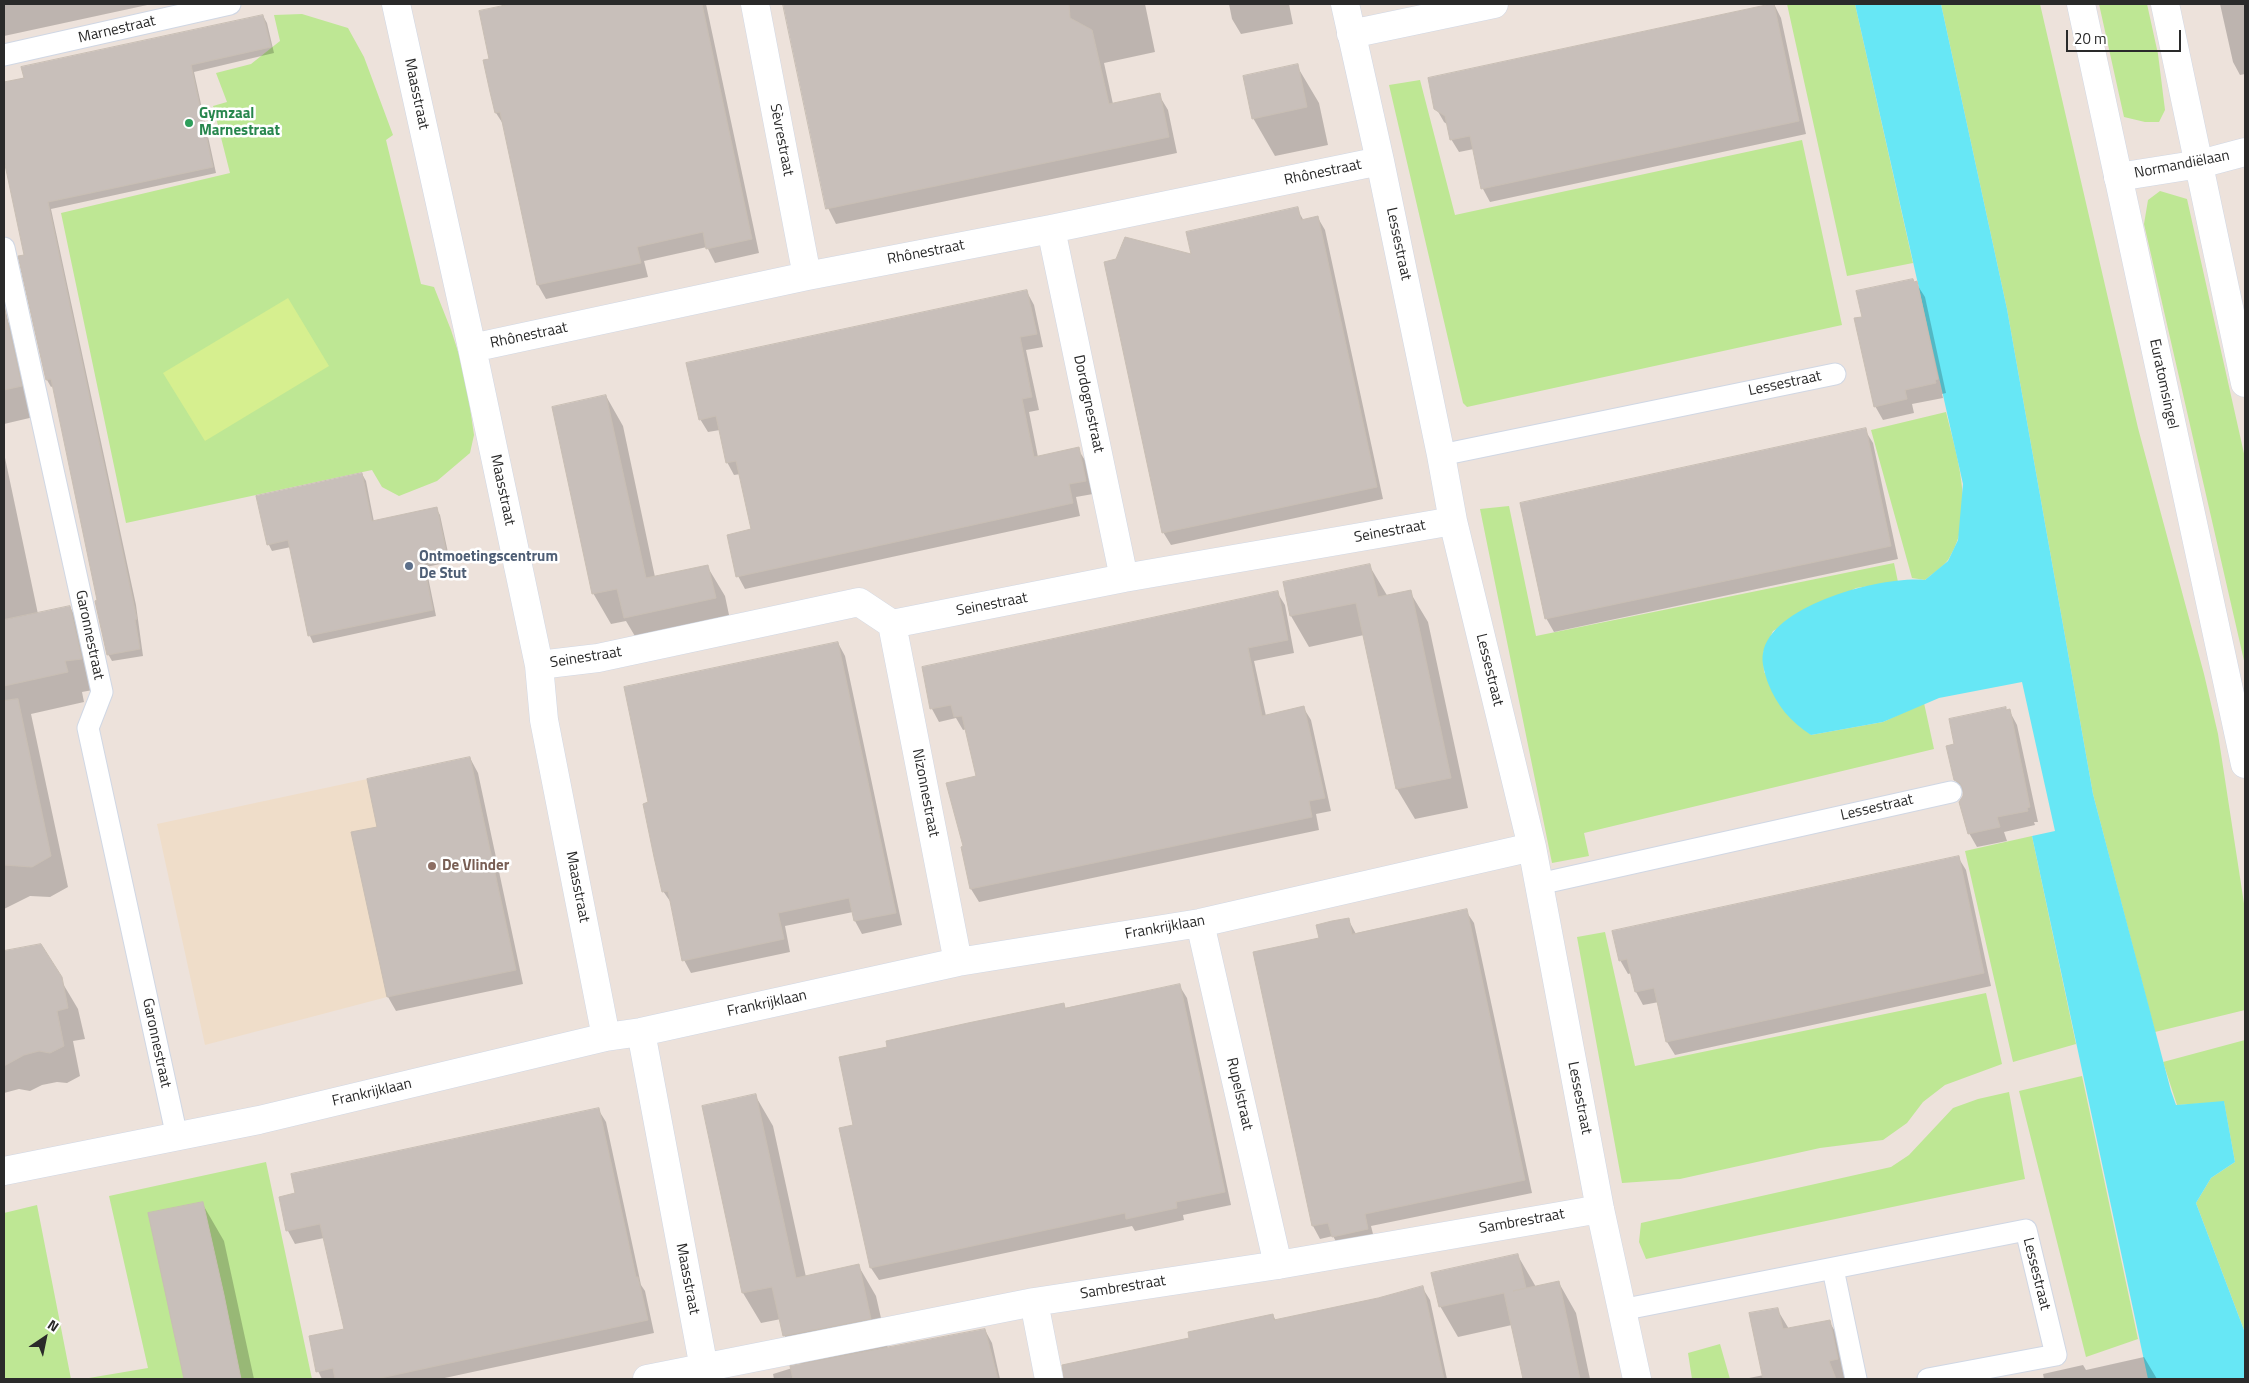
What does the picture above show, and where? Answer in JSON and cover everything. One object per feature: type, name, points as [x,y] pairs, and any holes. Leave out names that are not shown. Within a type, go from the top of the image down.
[{"type":"street","name":"Maasstraat","points":[[396,4],[472,348],[539,666],[544,720],[606,1037]]},
{"type":"street","name":"Sèvrestraat","points":[[756,4],[807,276]]},
{"type":"street","name":"Lessestraat","points":[[1345,4],[1380,161],[1453,521],[1532,846],[1600,1209],[1637,1379]]},
{"type":"street","points":[[1351,34],[1494,4]]},
{"type":"street","name":"Euratomsingel","points":[[2081,4],[2245,764]]},
{"type":"street","points":[[2165,4],[2245,383]]},
{"type":"street","name":"Normandiëlaan","points":[[2118,177],[2200,164],[2245,152]]},
{"type":"street","name":"Rhônestraat","points":[[472,348],[807,276],[1051,229],[1380,161]]},
{"type":"street","name":"Dordognestraat","points":[[1051,229],[1124,578]]},
{"type":"street","name":"Seinestraat","points":[[539,666],[598,658],[859,602],[892,624],[1124,578],[1453,521]]},
{"type":"street","name":"Nizonnestraat","points":[[892,624],[958,962]]},
{"type":"street","name":"Frankrijklaan","points":[[4,1171],[177,1137],[606,1037],[641,1032],[958,962],[1200,923],[1532,846]]},
{"type":"street","name":"Rupelstraat","points":[[1200,923],[1278,1264]]},
{"type":"street","name":"Maasstraat","points":[[641,1032],[705,1373]]},
{"type":"street","name":"Sambrestraat","points":[[647,1379],[705,1373],[1034,1302],[1278,1264],[1600,1209]]},
{"type":"street","points":[[1034,1302],[1049,1379]]},
{"type":"lane","name":"Marnestraat","points":[[4,55],[230,4]]},
{"type":"lane","name":"Garonnestraat","points":[[4,248],[102,692],[88,728],[177,1137]]},
{"type":"lane","name":"Lessestraat","points":[[1441,455],[1835,374]]},
{"type":"lane","name":"Lessestraat","points":[[1539,884],[1951,792]]},
{"type":"lane","name":"Lessestraat","points":[[1621,1310],[2026,1230],[2056,1354],[1928,1379]]},
{"type":"lane","points":[[1832,1269],[1856,1379]]},
{"type":"shaded area","points":[[470,757],[516,970],[387,997],[205,1045],[157,824]]},
{"type":"green space","points":[[1787,4],[1855,4],[1913,263],[1847,276]]},
{"type":"green space","points":[[1941,4],[2040,4],[2138,428],[2204,674],[2218,734],[2245,910],[2245,1010],[2155,1032],[2093,794],[2007,309]]},
{"type":"green space","points":[[2099,4],[2147,4],[2158,54],[2165,110],[2159,122],[2145,122],[2124,117]]},
{"type":"green space","points":[[302,14],[348,28],[364,57],[393,135],[386,140],[421,284],[434,287],[465,373],[474,435],[470,453],[437,481],[399,496],[382,487],[372,470],[126,523],[61,213],[230,173],[213,106],[227,102],[216,73],[251,64],[280,41],[274,15]]},
{"type":"green space","points":[[1420,80],[1455,215],[1802,140],[1842,325],[1467,407],[1463,403],[1389,85]]},
{"type":"green space","points":[[2160,191],[2187,199],[2245,458],[2245,665],[2144,224],[2148,200]]},
{"type":"green space","points":[[288,298],[329,366],[205,441],[163,373]]},
{"type":"green space","points":[[1946,412],[1962,486],[1963,506],[1961,525],[1957,543],[1946,563],[1925,580],[1912,578],[1871,430]]},
{"type":"green space","points":[[1509,506],[1536,636],[1894,563],[1898,582],[1856,588],[1773,631],[1763,653],[1764,672],[1811,735],[1883,722],[1924,703],[1934,749],[1584,833],[1589,856],[1552,863],[1480,509]]},
{"type":"green space","points":[[2032,836],[2076,1044],[2013,1062],[1965,851]]},
{"type":"green space","points":[[1605,932],[1635,1066],[1986,993],[2002,1064],[1945,1085],[1923,1102],[1907,1123],[1883,1140],[1820,1148],[1680,1179],[1622,1183],[1577,937]]},
{"type":"green space","points":[[2245,1040],[2245,1355],[2244,1330],[2196,1203],[2211,1178],[2235,1162],[2224,1102],[2177,1105],[2163,1062]]},
{"type":"green space","points":[[2082,1076],[2138,1339],[2086,1357],[2019,1091]]},
{"type":"green space","points":[[2009,1092],[2025,1179],[1646,1259],[1639,1242],[1641,1223],[1891,1167],[1909,1155],[1953,1108],[1978,1099]]},
{"type":"green space","points":[[266,1162],[312,1379],[83,1379],[148,1368],[109,1196]]},
{"type":"green space","points":[[37,1205],[71,1379],[4,1379],[4,1213]]},
{"type":"green space","points":[[1720,1344],[1730,1379],[1692,1379],[1688,1353]]},
{"type":"water","points":[[1855,4],[1941,4],[2007,309],[2093,794],[2176,1105],[2224,1101],[2235,1162],[2211,1178],[2196,1203],[2244,1330],[2245,1379],[2148,1379],[2032,836],[2055,831],[2022,682],[1939,698],[1883,722],[1811,735],[1797,724],[1780,706],[1768,683],[1763,653],[1771,636],[1786,620],[1807,607],[1858,588],[1906,580],[1925,580],[1948,561],[1958,540],[1963,484]]},
{"type":"building","points":[[511,4],[702,4],[752,239],[706,249],[703,232],[637,247],[641,263],[537,285],[500,112],[495,113],[483,60],[489,59],[479,11]]},
{"type":"building","points":[[783,4],[1069,4],[1070,18],[1092,30],[1109,104],[1160,93],[1169,137],[826,209]]},
{"type":"building","points":[[1774,4],[1799,121],[1481,189],[1470,136],[1450,140],[1445,116],[1434,109],[1428,78]]},
{"type":"building","points":[[263,15],[271,47],[191,65],[213,167],[48,202],[137,619],[135,620],[140,649],[107,655],[51,379],[46,380],[18,256],[24,255],[4,160],[4,82],[24,78],[21,67]]},
{"type":"building","points":[[1298,64],[1307,107],[1252,119],[1243,76]]},
{"type":"building","points":[[1298,207],[1301,220],[1318,216],[1377,487],[1162,533],[1104,262],[1116,259],[1125,237],[1191,254],[1186,232]]},
{"type":"building","points":[[1913,279],[1914,282],[1917,281],[1938,379],[1935,380],[1936,383],[1905,390],[1907,399],[1874,407],[1854,318],[1862,317],[1856,291]]},
{"type":"building","points":[[1027,290],[1037,334],[1020,337],[1032,397],[1022,399],[1034,457],[1079,447],[1086,481],[1069,484],[1073,503],[736,577],[727,535],[751,529],[736,461],[726,463],[716,416],[699,420],[686,363]]},
{"type":"building","points":[[4,305],[22,386],[4,390]]},
{"type":"building","points":[[606,395],[646,578],[708,565],[716,598],[624,618],[617,589],[592,594],[552,407]]},
{"type":"building","points":[[1866,428],[1891,546],[1545,619],[1520,503]]},
{"type":"building","points":[[362,473],[372,521],[437,507],[447,555],[423,560],[433,610],[308,636],[288,540],[267,545],[256,496]]},
{"type":"building","points":[[1370,564],[1378,597],[1411,590],[1451,778],[1396,789],[1356,603],[1290,616],[1283,582]]},
{"type":"building","points":[[1278,591],[1288,640],[1248,648],[1262,716],[1304,706],[1325,798],[1309,801],[1312,817],[970,889],[961,847],[963,846],[946,783],[976,776],[962,716],[954,717],[951,705],[930,709],[922,667]]},
{"type":"building","points":[[70,606],[82,659],[65,661],[68,672],[4,686],[4,620]]},
{"type":"building","points":[[838,642],[896,913],[854,921],[849,898],[778,913],[784,939],[682,961],[668,891],[662,892],[654,857],[643,804],[648,802],[624,687]]},
{"type":"building","points":[[18,699],[51,856],[32,867],[4,865],[4,701]]},
{"type":"building","points":[[2006,707],[2006,710],[2010,709],[2030,807],[2027,808],[2028,811],[1997,817],[2000,827],[1968,834],[1959,802],[1963,796],[1963,789],[1960,783],[1954,780],[1946,746],[1954,744],[1949,719]]},
{"type":"building","points":[[470,757],[516,970],[387,997],[351,832],[377,827],[367,779]]},
{"type":"building","points":[[1959,856],[1984,973],[1666,1042],[1654,988],[1635,992],[1627,959],[1619,961],[1612,931]]},
{"type":"building","points":[[1467,909],[1525,1180],[1365,1214],[1368,1229],[1332,1237],[1328,1223],[1312,1226],[1253,952],[1319,938],[1316,925],[1332,921],[1349,918],[1352,934]]},
{"type":"building","points":[[41,944],[62,977],[68,1008],[57,1011],[64,1046],[50,1053],[39,1051],[24,1055],[4,1066],[4,951]]},
{"type":"building","points":[[1180,984],[1225,1192],[1176,1202],[1177,1208],[1126,1219],[1125,1213],[870,1268],[839,1128],[853,1125],[839,1057],[887,1047],[886,1041],[968,1023],[1064,1003],[1065,1008]]},
{"type":"building","points":[[756,1094],[796,1278],[859,1264],[871,1319],[783,1336],[772,1287],[742,1293],[702,1106]]},
{"type":"building","points":[[599,1108],[636,1277],[638,1277],[648,1320],[376,1379],[335,1379],[333,1368],[316,1372],[309,1336],[344,1329],[320,1224],[286,1231],[279,1197],[295,1193],[291,1174]]},
{"type":"building","points":[[203,1202],[241,1379],[184,1379],[148,1213]]},
{"type":"building","points":[[1518,1254],[1526,1288],[1513,1291],[1559,1281],[1580,1379],[1523,1379],[1504,1293],[1439,1307],[1431,1273]]},
{"type":"building","points":[[1423,1286],[1444,1379],[1064,1379],[1062,1365],[1189,1338],[1188,1332],[1273,1314],[1274,1320],[1378,1298]]},
{"type":"building","points":[[1778,1308],[1783,1329],[1830,1320],[1838,1359],[1829,1361],[1836,1379],[1763,1379],[1749,1313]]},
{"type":"building","points":[[985,1329],[998,1379],[793,1379],[790,1366]]},
{"type":"place","name":"Gymzaal Marnestraat","points":[[189,123]]},
{"type":"place","name":"Ontmoetingscentrum De Stut","points":[[409,566]]},
{"type":"place","name":"De Vlinder","points":[[432,866]]}]
